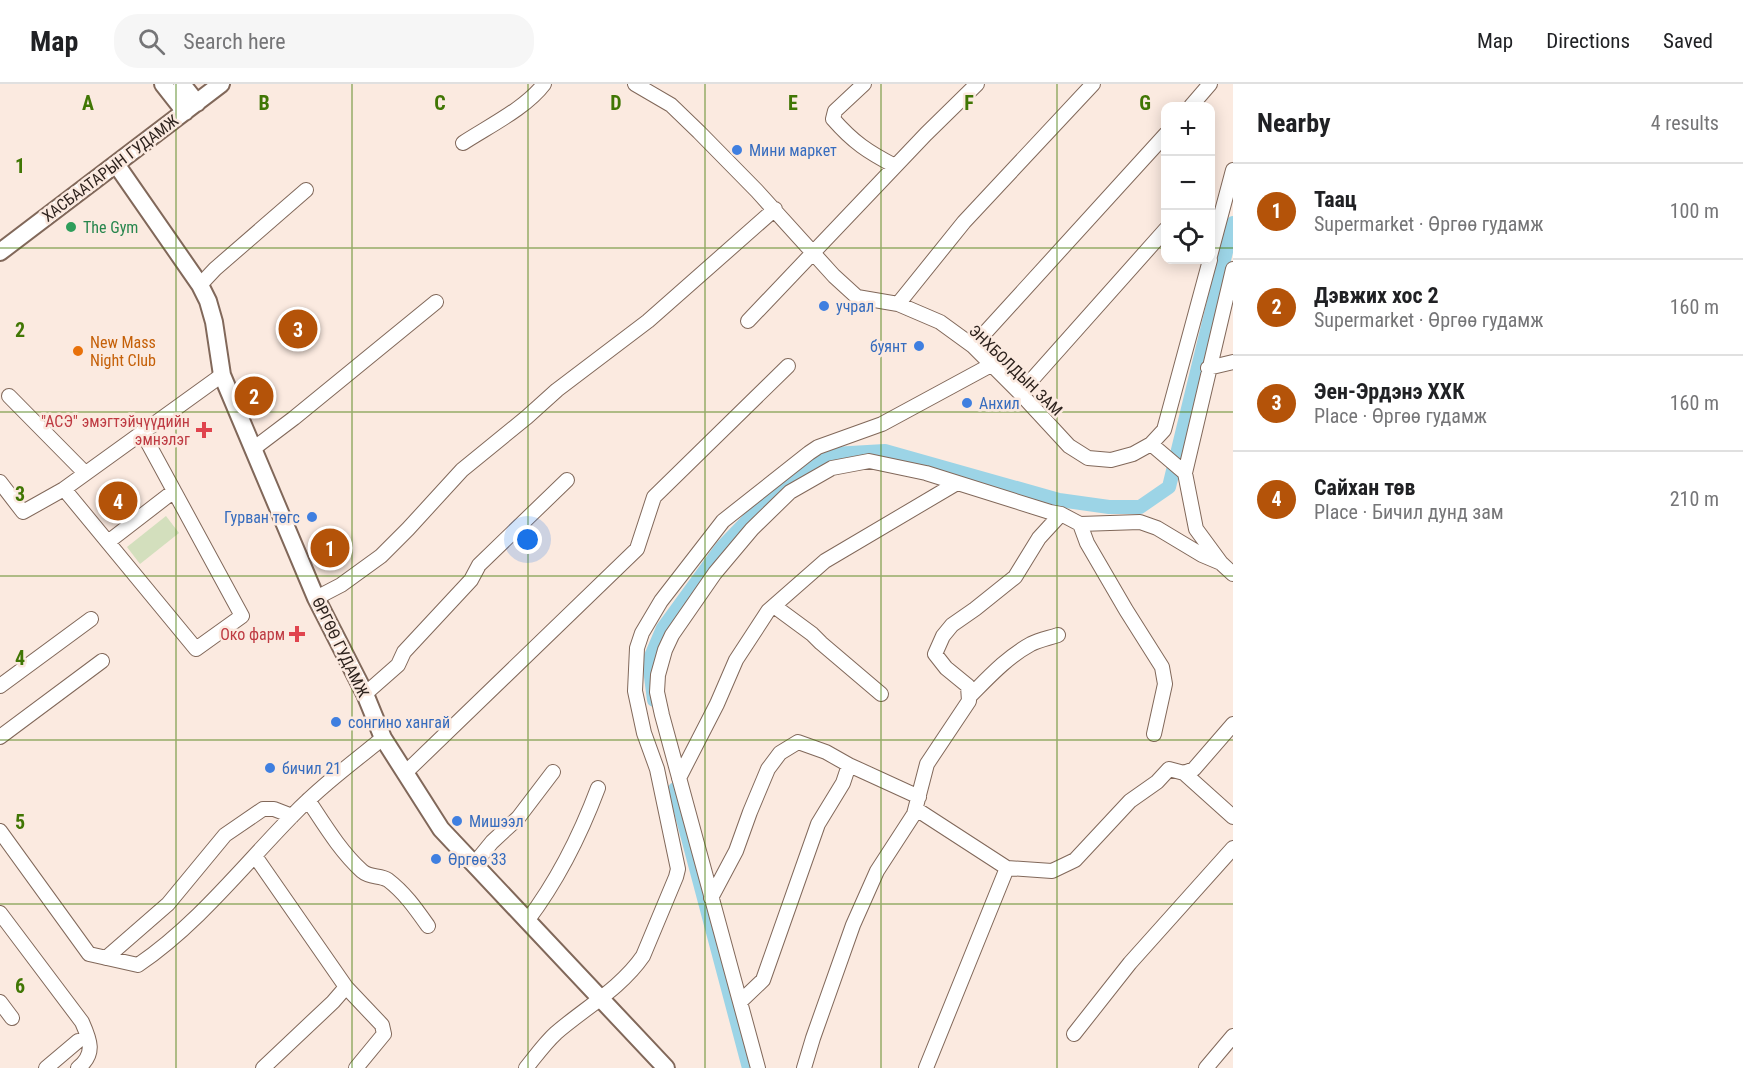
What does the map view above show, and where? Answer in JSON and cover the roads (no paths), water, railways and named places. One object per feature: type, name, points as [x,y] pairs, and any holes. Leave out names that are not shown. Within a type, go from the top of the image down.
[{"type":"street","points":[[163,84],[191,107]]},
{"type":"street","points":[[182,84],[191,107]]},
{"type":"street","name":"ХАСБААТАРЫН ГУДАМЖ","points":[[0,252],[220,84]]},
{"type":"street","points":[[463,143],[514,111],[538,92],[544,84]]},
{"type":"street","name":"ЭНХБОЛДЫН ЗАМ","points":[[635,84],[671,105],[729,161],[775,209],[813,254],[856,297],[898,304],[940,322],[973,346],[1069,446],[1088,458],[1111,460],[1133,454],[1151,444]]},
{"type":"street","points":[[864,84],[835,111],[833,119],[857,144],[895,166]]},
{"type":"street","points":[[748,321],[976,84]]},
{"type":"street","points":[[898,304],[964,222],[1093,84]]},
{"type":"street","points":[[1194,102],[1210,84]]},
{"type":"street","points":[[973,346],[1161,139]]},
{"type":"street","name":"ӨРГӨӨ ГУДАМЖ","points":[[116,164],[200,285],[208,301],[214,322],[222,375],[316,598],[365,694],[383,738],[441,829],[666,1068]]},
{"type":"street","points":[[1215,239],[1233,170]]},
{"type":"street","points":[[200,285],[215,269],[306,190]]},
{"type":"street","points":[[316,598],[341,585],[381,556],[462,470],[557,390],[648,321],[775,209]]},
{"type":"street","points":[[1020,393],[1161,236]]},
{"type":"street","points":[[1185,472],[1151,444],[1164,430],[1208,264]]},
{"type":"street","points":[[1233,269],[1185,472],[1196,529],[1221,563],[1233,573]]},
{"type":"street","points":[[253,449],[436,302]]},
{"type":"street","points":[[1208,368],[1233,362]]},
{"type":"street","points":[[526,1068],[554,1034],[600,999],[637,965],[643,956],[676,877],[678,869],[657,769],[644,733],[635,691],[637,648],[642,633],[661,601],[723,522],[809,453],[818,447],[882,424],[991,365]]},
{"type":"street","points":[[405,773],[637,549],[654,497],[788,366]]},
{"type":"street","points":[[0,482],[23,512],[64,489],[222,375]]},
{"type":"street","points":[[9,396],[85,473]]},
{"type":"street","points":[[64,489],[196,649],[242,616],[142,432]]},
{"type":"street","points":[[758,1068],[657,692],[658,675],[672,635],[715,573],[752,529],[790,492],[832,468],[869,461],[926,473],[1061,514],[1080,524],[1140,522],[1157,528],[1202,555],[1221,563]]},
{"type":"street","points":[[365,694],[398,665],[404,652],[471,580],[479,565],[567,480]]},
{"type":"street","points":[[679,778],[717,704],[736,660],[759,624],[774,606],[825,561],[957,483]]},
{"type":"street","points":[[108,542],[174,491]]},
{"type":"street","points":[[804,1068],[853,924],[877,871],[914,814],[927,764],[969,701],[968,686],[946,668],[935,654],[943,636],[952,625],[1015,577],[1039,538],[1061,514]]},
{"type":"street","points":[[1080,524],[1087,543],[1162,667],[1166,684],[1154,734]]},
{"type":"street","points":[[774,606],[813,634],[881,694]]},
{"type":"street","points":[[0,686],[91,619]]},
{"type":"street","points":[[969,697],[1020,650],[1058,635]]},
{"type":"street","points":[[0,737],[102,661]]},
{"type":"street","points":[[1184,773],[1194,769],[1233,724]]},
{"type":"street","points":[[0,831],[88,954],[138,965],[196,917],[308,800],[383,738]]},
{"type":"street","points":[[711,898],[736,851],[768,769],[780,753],[798,742],[826,752],[917,803],[1007,868],[1052,871],[1075,860],[1130,801],[1157,782],[1169,769],[1184,773],[1233,817]]},
{"type":"street","points":[[741,1001],[763,980],[818,825],[843,783],[849,765]]},
{"type":"street","points":[[474,864],[492,842],[518,818],[553,772]]},
{"type":"street","points":[[527,921],[544,899],[567,861],[598,788]]},
{"type":"street","points":[[308,800],[357,865],[364,872],[385,878],[407,897],[428,926]]},
{"type":"street","points":[[106,958],[168,904],[225,836],[263,809],[274,809],[292,816]]},
{"type":"street","points":[[1074,1034],[1130,963],[1233,848]]},
{"type":"street","points":[[255,856],[346,987],[382,1024],[384,1034],[356,1068]]},
{"type":"street","points":[[926,1068],[1007,868]]},
{"type":"street","points":[[0,913],[82,1022],[90,1047],[89,1056],[78,1068]]},
{"type":"street","points":[[263,1068],[346,987]]},
{"type":"street","points":[[0,1002],[12,1018]]},
{"type":"street","points":[[1206,1068],[1233,1036]]},
{"type":"street","points":[[45,1068],[78,1041]]},
{"type":"waterway","points":[[654,700],[649,661],[663,628],[722,547],[777,490],[833,454],[885,451],[1059,500],[1109,507],[1140,507],[1169,487],[1233,223]]},
{"type":"waterway","points":[[675,789],[749,1068]]},
{"type":"place","name":"Мини маркет","points":[[737,150]]},
{"type":"place","name":"The Gym","points":[[71,227]]},
{"type":"place","name":"учрал","points":[[824,306]]},
{"type":"place","name":"Эен-Эрдэнэ ХХК","points":[[298,329]]},
{"type":"place","name":"буянт","points":[[919,346]]},
{"type":"place","name":"New Mass Night Club","points":[[78,351]]},
{"type":"place","name":"Дэвжих хос 2","points":[[254,396]]},
{"type":"place","name":"Анхил","points":[[967,403]]},
{"type":"place","name":"\"АСЭ\" эмэгтэйчүүдийн эмнэлэг","points":[[204,430]]},
{"type":"place","name":"Сайхан төв","points":[[118,501]]},
{"type":"place","name":"Гурван төгс","points":[[312,517]]},
{"type":"place","name":"Таац","points":[[330,548]]},
{"type":"place","name":"Око фарм","points":[[297,634]]},
{"type":"place","name":"сонгино хангай","points":[[336,722]]},
{"type":"place","name":"бичил 21","points":[[270,768]]},
{"type":"place","name":"Мишээл","points":[[457,821]]},
{"type":"place","name":"Өргөө 33","points":[[436,859]]}]
